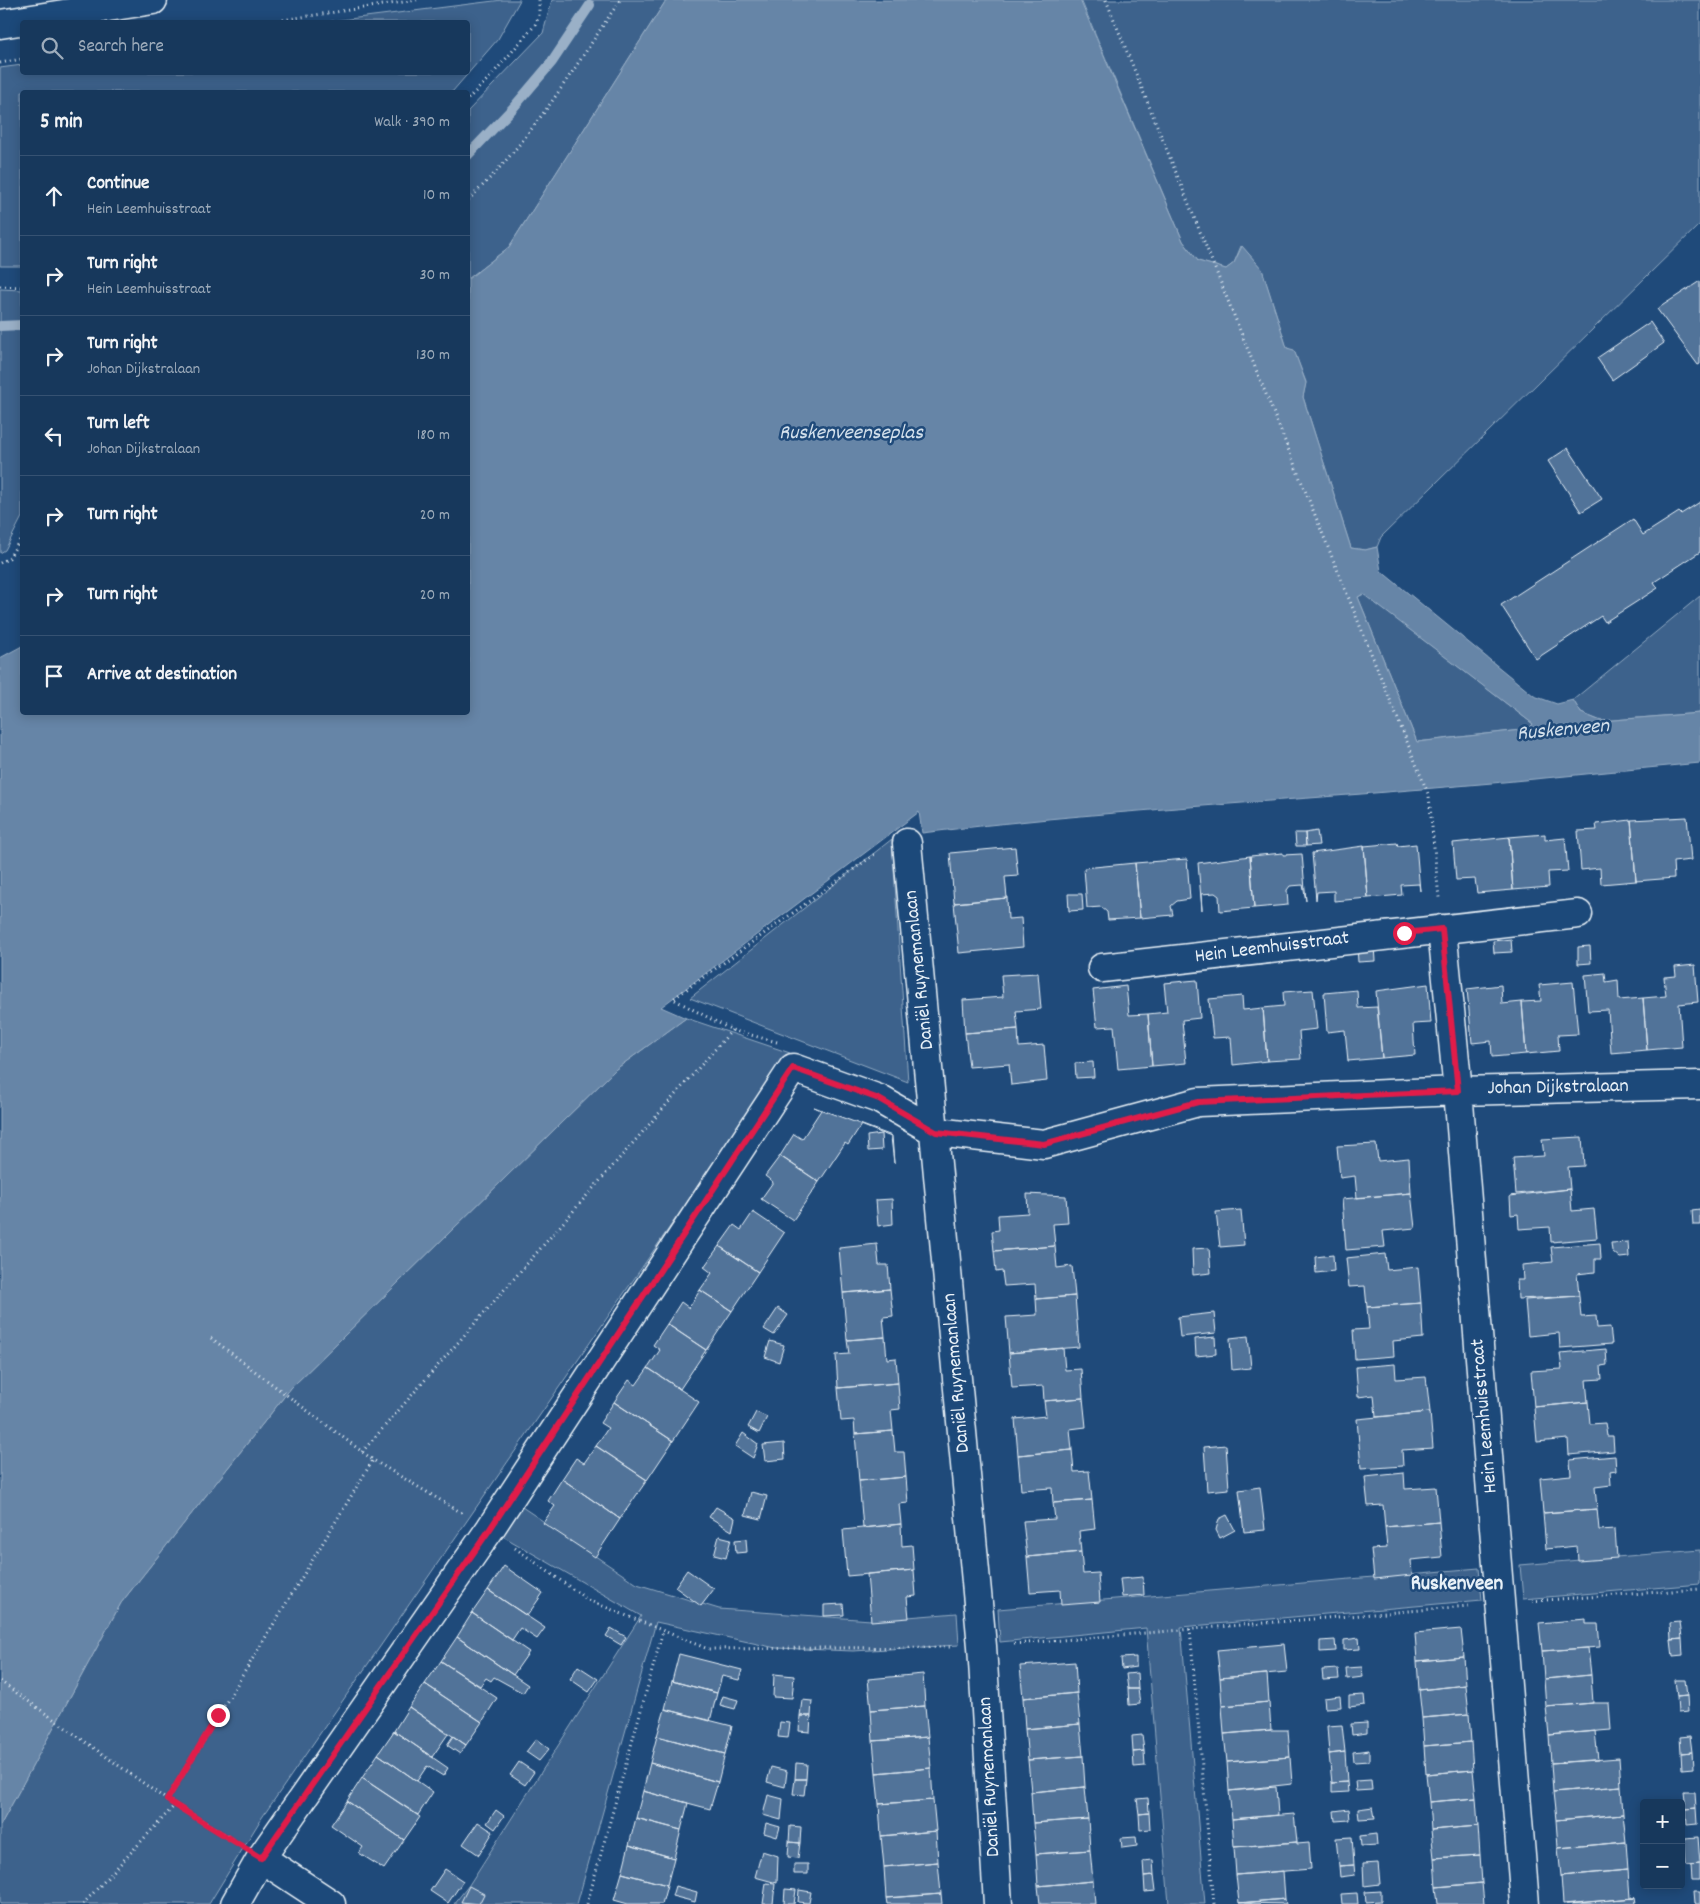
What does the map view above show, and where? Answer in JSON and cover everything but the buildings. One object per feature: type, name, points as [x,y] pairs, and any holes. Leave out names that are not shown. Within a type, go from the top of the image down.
[{"type":"street","points":[[26,20],[153,0]]},
{"type":"street","points":[[0,24],[20,21]]},
{"type":"street","name":"Daniël Ruynemanlaan","points":[[907,843],[936,1132],[982,1646],[998,1904]]},
{"type":"street","name":"Hein Leemhuisstraat","points":[[1102,968],[1578,914]]},
{"type":"street","name":"Hein Leemhuisstraat","points":[[1442,929],[1458,1091],[1525,1904]]},
{"type":"street","points":[[234,1904],[261,1858],[490,1529],[793,1068]]},
{"type":"street","name":"Johan Dijkstralaan","points":[[793,1068],[879,1099],[936,1132],[1044,1144],[1198,1102],[1458,1091],[1700,1085]]},
{"type":"street","points":[[261,1858],[331,1904]]},
{"type":"path","points":[[282,20],[417,0]]},
{"type":"path","points":[[470,97],[491,76],[535,25],[539,16],[539,0]]},
{"type":"path","points":[[470,198],[537,124],[620,0]]},
{"type":"path","points":[[1106,0],[1429,796],[1442,929]]},
{"type":"path","points":[[0,63],[20,60]]},
{"type":"path","points":[[0,286],[20,287]]},
{"type":"path","points":[[0,563],[9,558],[20,539]]},
{"type":"path","points":[[793,1068],[798,1047],[732,1030],[673,999],[905,832],[907,843]]},
{"type":"path","points":[[362,1452],[732,1030]]},
{"type":"path","points":[[211,1338],[292,1400]]},
{"type":"path","points":[[167,1800],[373,1460]]},
{"type":"path","points":[[1190,1629],[1214,1904]]},
{"type":"path","points":[[588,1904],[663,1631]]},
{"type":"path","points":[[0,1681],[167,1800],[261,1858]]},
{"type":"path","points":[[83,1904],[175,1805]]},
{"type":"shaded area","points":[[502,0],[520,0],[498,39],[470,71],[470,20],[341,20]]},
{"type":"shaded area","points":[[552,0],[664,0],[665,2],[509,247],[470,277],[470,109],[543,33]]},
{"type":"shaded area","points":[[1081,0],[1700,0],[1700,224],[1381,537],[1377,547],[1365,550],[1351,548],[1303,397],[1306,382],[1294,351],[1287,348],[1262,270],[1241,246],[1234,263],[1226,269],[1198,261],[1183,241]]},
{"type":"shaded area","points":[[20,65],[20,75],[467,75],[454,90],[20,90],[20,266],[0,266],[0,68]]},
{"type":"shaded area","points":[[0,289],[20,290],[20,521],[5,550],[0,553]]},
{"type":"shaded area","points":[[1364,594],[1533,724],[1529,729],[1417,742],[1358,597]]},
{"type":"shaded area","points":[[1700,596],[1700,713],[1601,721],[1581,713],[1573,700]]},
{"type":"shaded area","points":[[892,839],[908,1082],[690,998]]},
{"type":"shaded area","points":[[686,1018],[790,1053],[261,1819],[209,1904],[0,1904],[0,1826],[121,1603],[291,1388],[616,1069]]},
{"type":"shaded area","points":[[519,1505],[637,1584],[719,1609],[871,1620],[957,1613],[959,1645],[853,1651],[776,1648],[656,1622],[577,1904],[454,1904],[469,1885],[641,1616],[499,1534]]},
{"type":"shaded area","points":[[1700,1550],[1700,1584],[1523,1599],[1520,1565]]},
{"type":"shaded area","points":[[1479,1568],[1482,1600],[1181,1627],[1205,1904],[1169,1904],[1146,1628],[1000,1642],[998,1609]]},
{"type":"water","name":"Ruskenveenseplas","points":[[670,0],[1080,0],[1183,241],[1198,261],[1226,269],[1234,263],[1242,246],[1262,269],[1287,348],[1294,350],[1306,383],[1303,397],[1351,548],[1365,550],[1377,547],[1381,571],[1534,696],[1557,704],[1573,700],[1581,713],[1601,721],[1700,713],[1700,763],[1467,785],[1050,819],[922,833],[919,812],[661,1007],[686,1018],[616,1069],[291,1388],[121,1603],[0,1826],[0,658],[20,647],[20,715],[470,715],[470,277],[509,247],[665,2]],"holes":[[[1363,594],[1533,724],[1529,729],[1417,742],[1358,597]]]},
{"type":"waterway","points":[[470,153],[513,108],[552,62],[590,5]]},
{"type":"waterway","points":[[0,326],[20,325]]},
{"type":"district","name":"Ruskenveen","points":[[1457,1585]]},
{"type":"route","points":[[218,1715],[167,1800],[261,1858],[490,1529],[793,1068],[879,1099],[936,1132],[1044,1144],[1198,1102],[1458,1091],[1442,929],[1404,933]]}]
